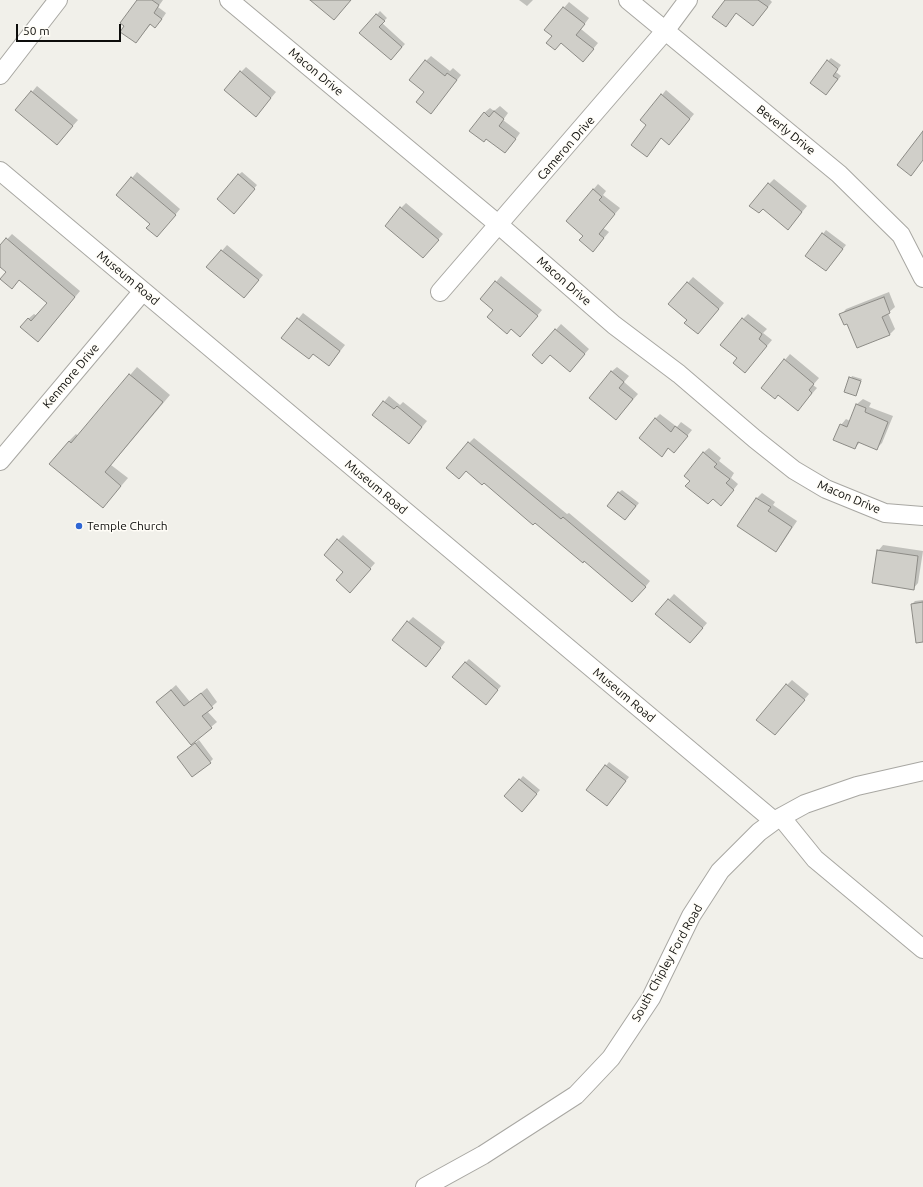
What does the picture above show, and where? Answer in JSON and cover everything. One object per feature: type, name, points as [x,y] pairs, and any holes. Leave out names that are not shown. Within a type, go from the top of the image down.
[{"type":"street","points":[[0,75],[58,0]]},
{"type":"street","name":"Macon Drive","points":[[229,0],[499,225],[614,325],[679,374],[794,470],[826,489],[885,513],[923,516]]},
{"type":"street","name":"Beverly Drive","points":[[628,0],[839,174],[901,235],[923,278]]},
{"type":"street","name":"Cameron Drive","points":[[440,292],[665,31],[688,0]]},
{"type":"street","name":"Museum Road","points":[[0,171],[752,802],[778,819],[815,859],[923,949]]},
{"type":"street","name":"Kenmore Drive","points":[[0,461],[142,291]]},
{"type":"street","name":"South Chipley Ford Road","points":[[425,1187],[483,1155],[576,1095],[611,1058],[651,998],[691,916],[720,870],[759,832],[778,819],[805,804],[856,786],[923,771]]},
{"type":"building","points":[[137,0],[152,0],[159,5],[154,13],[162,19],[155,28],[150,24],[136,43],[120,32],[124,26],[120,23]]},
{"type":"building","points":[[310,0],[351,0],[334,20]]},
{"type":"building","points":[[725,0],[758,0],[768,7],[753,26],[736,13],[726,27],[712,17]]},
{"type":"building","points":[[563,7],[585,24],[576,35],[594,49],[583,62],[561,43],[555,50],[546,43],[552,36],[544,30]]},
{"type":"building","points":[[376,14],[385,21],[379,27],[402,47],[391,60],[359,33]]},
{"type":"building","points":[[425,60],[445,76],[447,73],[457,80],[431,114],[416,102],[424,92],[409,80]]},
{"type":"building","points":[[827,60],[838,69],[833,76],[838,79],[826,95],[810,83]]},
{"type":"building","points":[[240,71],[271,98],[256,117],[224,90]]},
{"type":"building","points":[[31,91],[73,126],[57,145],[15,110]]},
{"type":"building","points":[[661,94],[690,119],[669,145],[661,138],[647,157],[631,145],[646,125],[640,120]]},
{"type":"building","points":[[494,111],[504,119],[499,126],[516,139],[505,153],[486,139],[484,142],[469,131],[484,112],[489,117]]},
{"type":"building","points":[[923,131],[923,160],[911,176],[897,165]]},
{"type":"building","points":[[238,174],[255,189],[234,214],[217,199]]},
{"type":"building","points":[[131,177],[176,215],[157,237],[146,228],[150,224],[116,195]]},
{"type":"building","points":[[768,183],[802,212],[788,230],[763,209],[759,213],[749,206]]},
{"type":"building","points":[[593,189],[602,197],[599,200],[615,214],[599,234],[604,238],[593,252],[579,240],[583,236],[566,221]]},
{"type":"building","points":[[400,207],[439,240],[423,258],[385,226]]},
{"type":"building","points":[[822,233],[843,249],[826,271],[805,256]]},
{"type":"building","points":[[6,238],[75,297],[38,342],[20,327],[28,318],[31,321],[47,303],[19,280],[12,289],[0,279],[6,272],[0,267],[0,245]]},
{"type":"building","points":[[221,250],[259,280],[244,298],[206,267]]},
{"type":"building","points":[[495,281],[538,316],[520,337],[511,329],[507,334],[487,317],[493,310],[480,299]]},
{"type":"building","points":[[687,282],[719,309],[698,334],[684,323],[687,320],[668,304]]},
{"type":"building","points":[[884,297],[890,313],[882,317],[890,335],[857,348],[847,324],[844,325],[839,314]]},
{"type":"building","points":[[297,318],[340,351],[329,366],[313,354],[309,359],[281,338]]},
{"type":"building","points":[[742,318],[762,334],[759,339],[767,346],[745,373],[733,363],[737,358],[720,345]]},
{"type":"building","points":[[555,329],[585,354],[570,372],[550,355],[542,364],[532,355]]},
{"type":"building","points":[[784,359],[814,384],[809,390],[812,393],[798,411],[778,395],[775,399],[761,388]]},
{"type":"building","points":[[611,371],[624,382],[619,388],[633,399],[616,420],[589,398]]},
{"type":"building","points":[[129,374],[163,402],[105,472],[121,486],[103,508],[49,464],[69,441],[71,443]]},
{"type":"building","points":[[849,377],[861,381],[856,396],[844,392]]},
{"type":"building","points":[[383,401],[394,409],[397,406],[422,427],[409,444],[372,415]]},
{"type":"building","points":[[856,404],[866,408],[865,412],[888,422],[877,450],[858,442],[855,449],[833,440],[840,424],[847,427]]},
{"type":"building","points":[[655,418],[671,432],[675,426],[688,436],[674,453],[668,448],[662,457],[639,438]]},
{"type":"building","points":[[468,442],[561,519],[563,517],[646,587],[632,602],[584,561],[583,563],[535,523],[533,525],[484,483],[482,485],[466,471],[459,479],[446,468]]},
{"type":"building","points":[[703,452],[717,464],[714,467],[730,479],[726,483],[734,490],[721,506],[713,499],[708,504],[685,486],[690,481],[684,476]]},
{"type":"building","points":[[618,492],[636,506],[625,520],[607,506]]},
{"type":"building","points":[[756,498],[771,507],[768,511],[792,527],[776,552],[737,526]]},
{"type":"building","points":[[337,539],[371,569],[350,593],[336,580],[343,572],[324,555]]},
{"type":"building","points":[[877,550],[918,556],[914,590],[872,583]]},
{"type":"building","points":[[668,599],[703,628],[690,643],[655,614]]},
{"type":"building","points":[[923,602],[923,642],[916,643],[911,604]]},
{"type":"building","points":[[407,621],[441,648],[426,667],[392,640]]},
{"type":"building","points":[[465,662],[498,690],[486,705],[452,677]]},
{"type":"building","points":[[786,684],[805,700],[775,735],[756,720]]},
{"type":"building","points":[[171,690],[184,706],[201,693],[213,708],[202,716],[212,728],[191,745],[156,702]]},
{"type":"building","points":[[195,743],[211,763],[192,777],[177,757]]},
{"type":"building","points":[[605,765],[626,781],[607,806],[586,790]]},
{"type":"building","points":[[519,779],[537,794],[522,812],[504,796]]},
{"type":"place","name":"Temple Church","points":[[79,526]]}]
